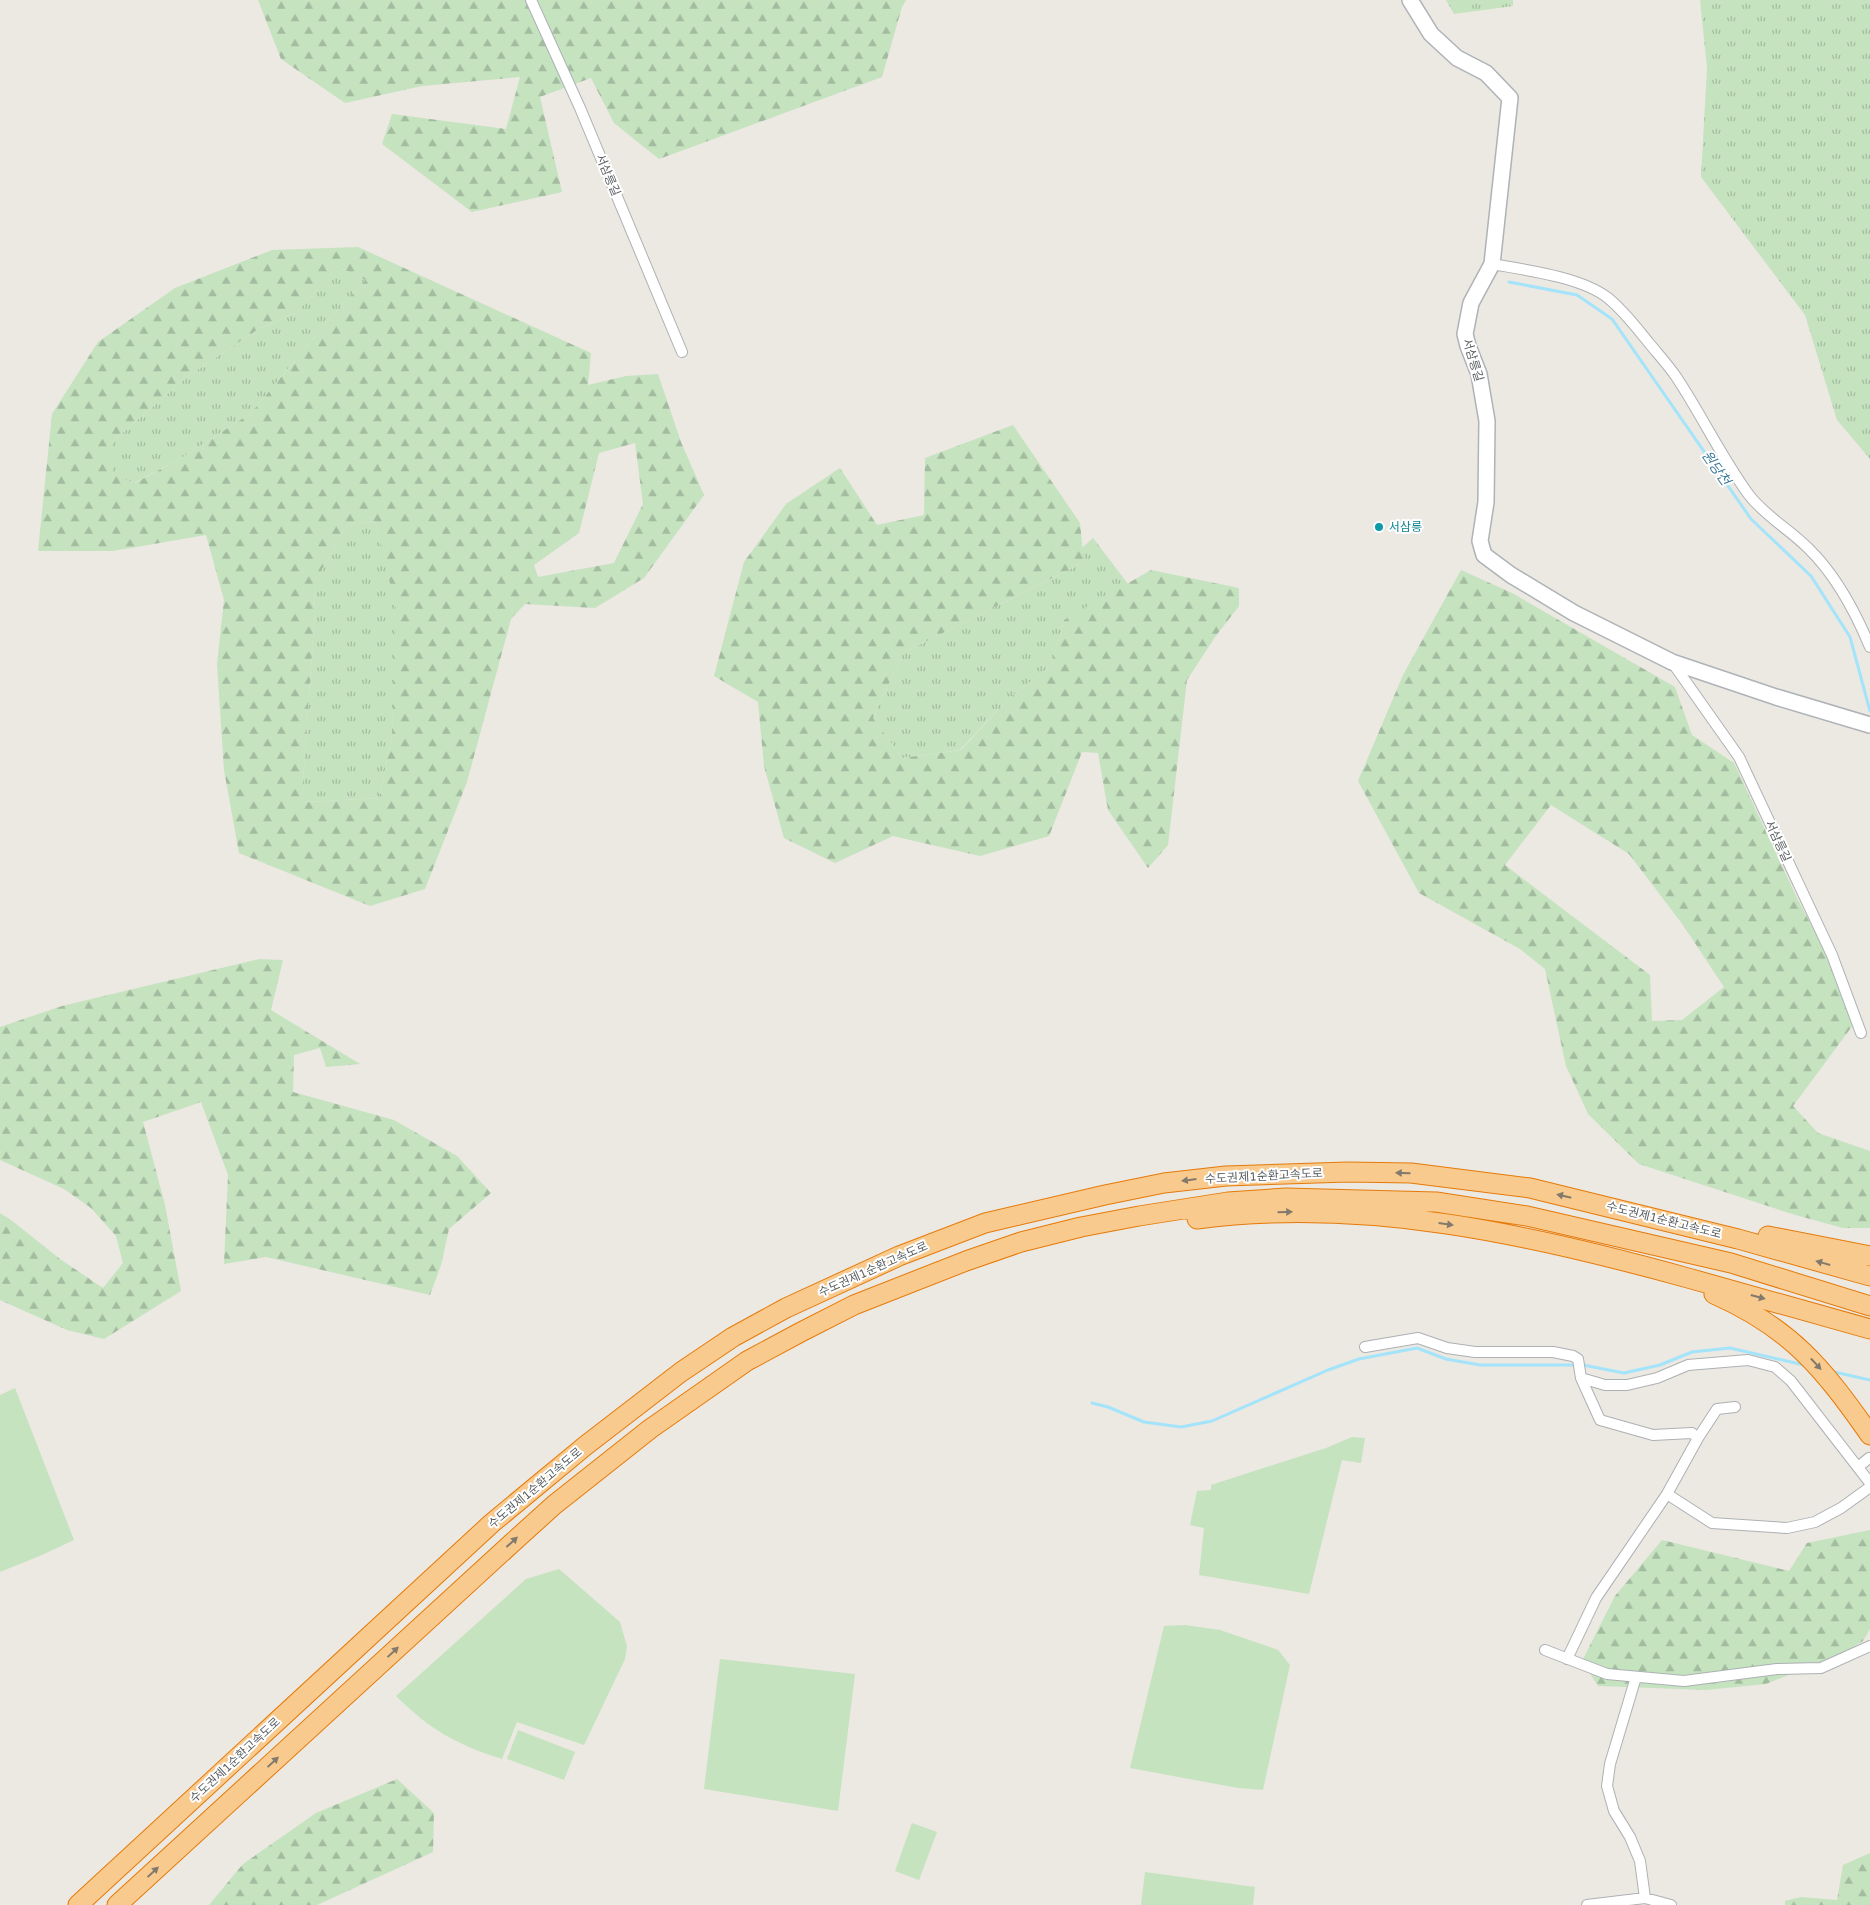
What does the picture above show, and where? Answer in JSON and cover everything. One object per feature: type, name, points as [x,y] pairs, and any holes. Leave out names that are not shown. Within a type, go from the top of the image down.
[{"type":"highway","name":"수도권제1순환고속도로","points":[[78,1905],[484,1530],[537,1485],[681,1372],[733,1337],[786,1308],[899,1256],[986,1223],[1105,1195],[1164,1184],[1226,1176],[1348,1172],[1411,1173],[1530,1188],[1738,1239],[1870,1276]]},
{"type":"highway","name":"수도권제1순환고속도로","points":[[117,1905],[554,1505],[650,1429],[747,1361],[854,1305],[994,1251],[1021,1242],[1080,1228],[1228,1202],[1286,1198],[1436,1202],[1527,1216],[1731,1263],[1870,1306]]},
{"type":"highway","points":[[1592,1202],[1870,1256]]},
{"type":"highway","points":[[994,1251],[1166,1222],[1245,1214],[1285,1212],[1369,1214],[1523,1236],[1567,1246],[1870,1329]]},
{"type":"highway","points":[[1567,1246],[1697,1287],[1744,1308],[1783,1333],[1811,1358],[1844,1398],[1870,1435]]},
{"type":"street","name":"서삼릉길","points":[[531,0],[580,108],[682,352]]},
{"type":"street","name":"서삼릉길","points":[[1410,0],[1431,34],[1457,58],[1486,73],[1510,98],[1492,264],[1471,303],[1465,334],[1479,374],[1487,421],[1486,502],[1480,541],[1484,555],[1511,575],[1574,613],[1672,662],[1776,697],[1870,725]]},
{"type":"street","points":[[1492,264],[1544,274],[1582,285],[1607,297],[1626,314],[1676,377],[1749,495],[1767,514],[1810,549],[1831,574],[1853,608],[1870,647]]},
{"type":"street","name":"서삼릉길","points":[[1672,662],[1739,757],[1832,955],[1861,1033]]},
{"type":"street","points":[[1365,1347],[1418,1338],[1447,1348],[1475,1352],[1553,1352],[1573,1356],[1578,1360],[1580,1375],[1600,1420],[1653,1435],[1692,1434],[1698,1438]]},
{"type":"street","points":[[1580,1375],[1606,1385],[1627,1385],[1658,1378],[1688,1365],[1748,1360],[1775,1367],[1791,1381],[1870,1482]]},
{"type":"street","points":[[1567,1659],[1596,1598],[1667,1494],[1698,1438],[1717,1409],[1735,1406]]},
{"type":"street","points":[[1858,1466],[1869,1458]]},
{"type":"street","points":[[1667,1494],[1712,1523],[1787,1528],[1814,1522],[1841,1508],[1870,1487]]},
{"type":"street","points":[[1545,1650],[1607,1674],[1684,1682],[1777,1669],[1821,1668],[1870,1646]]},
{"type":"street","points":[[1636,1677],[1610,1764],[1607,1786],[1614,1810],[1630,1837],[1640,1861],[1645,1898]]},
{"type":"street","points":[[1587,1905],[1645,1898],[1671,1905]]},
{"type":"green space","points":[[258,0],[906,0],[902,7],[882,77],[659,159],[614,123],[591,78],[540,97],[562,192],[472,212],[382,144],[392,114],[506,129],[520,77],[422,86],[345,103],[281,59]]},
{"type":"green space","points":[[1446,0],[1513,0],[1513,6],[1454,14]]},
{"type":"green space","points":[[1700,0],[1870,0],[1870,459],[1837,420],[1805,315],[1701,177],[1707,68]]},
{"type":"green space","points":[[358,247],[591,353],[588,385],[626,376],[658,374],[681,442],[704,495],[644,578],[595,608],[525,604],[511,619],[467,782],[425,889],[370,906],[239,853],[224,770],[217,664],[224,600],[206,535],[113,551],[38,551],[52,414],[98,342],[175,288],[272,250]],"holes":[[[337,266],[365,280],[251,413],[183,457],[135,483],[112,474],[112,442],[188,376],[257,330],[296,313]],[[635,443],[643,504],[614,563],[538,577],[534,565],[579,533],[599,453]],[[375,521],[396,608],[392,736],[379,798],[304,802],[303,780],[315,611],[314,583],[348,524]]]},
{"type":"green space","points":[[337,266],[365,280],[251,413],[183,457],[134,483],[112,474],[112,442],[188,376],[257,330],[296,313]]},
{"type":"green space","points":[[1013,425],[1080,523],[1084,562],[903,653],[873,718],[902,758],[961,750],[1008,699],[1052,665],[1064,620],[1151,570],[1239,588],[1239,606],[1215,637],[1187,680],[1168,845],[1148,868],[1108,810],[1098,753],[1082,752],[1049,836],[980,856],[893,836],[835,863],[784,838],[764,766],[758,702],[714,676],[744,562],[786,504],[840,468],[877,525],[924,515],[925,458]]},
{"type":"green space","points":[[375,521],[397,608],[392,736],[379,798],[303,802],[315,611],[314,583],[348,524]]},
{"type":"green space","points":[[1093,538],[1128,584],[1064,620],[1052,665],[1008,699],[960,750],[902,758],[873,718],[903,653],[1084,562],[1082,548]]},
{"type":"green space","points":[[1461,570],[1512,593],[1675,687],[1692,735],[1734,763],[1796,896],[1859,1017],[1793,1106],[1818,1133],[1870,1151],[1870,1228],[1843,1228],[1792,1214],[1639,1164],[1588,1114],[1566,1066],[1545,969],[1520,949],[1419,893],[1358,781],[1403,675]],"holes":[[[1551,805],[1629,854],[1683,925],[1724,987],[1682,1020],[1652,1021],[1650,975],[1505,865]]]},
{"type":"green space","points":[[259,959],[283,960],[271,1010],[360,1064],[326,1067],[320,1048],[294,1055],[293,1092],[394,1120],[457,1156],[491,1193],[449,1229],[441,1265],[430,1295],[266,1257],[224,1264],[228,1175],[201,1102],[143,1122],[165,1205],[181,1291],[104,1339],[67,1330],[0,1300],[0,1213],[60,1259],[103,1288],[123,1263],[116,1236],[91,1208],[64,1189],[0,1160],[0,1027],[62,1006]]},
{"type":"green space","points":[[15,1388],[74,1540],[0,1572],[0,1395]]},
{"type":"green space","points":[[1352,1437],[1365,1438],[1361,1463],[1342,1460],[1309,1594],[1199,1575],[1204,1528],[1190,1525],[1197,1491],[1211,1490],[1211,1485],[1326,1448]]},
{"type":"green space","points":[[1870,1530],[1870,1629],[1863,1641],[1845,1652],[1766,1684],[1706,1690],[1598,1686],[1582,1661],[1615,1596],[1662,1540],[1789,1571],[1807,1543]]},
{"type":"green space","points":[[559,1569],[620,1622],[627,1646],[625,1659],[584,1745],[517,1722],[502,1759],[471,1748],[444,1735],[420,1718],[396,1696],[526,1579]]},
{"type":"green space","points":[[1185,1625],[1220,1630],[1278,1650],[1290,1665],[1263,1790],[1238,1788],[1130,1768],[1164,1626]]},
{"type":"green space","points":[[720,1659],[855,1674],[838,1811],[704,1789]]},
{"type":"green space","points":[[518,1730],[575,1752],[564,1780],[507,1759]]},
{"type":"green space","points":[[397,1779],[434,1813],[433,1852],[317,1905],[209,1905],[243,1864],[316,1813]]},
{"type":"green space","points":[[912,1823],[937,1832],[919,1880],[895,1871]]},
{"type":"green space","points":[[1870,1853],[1870,1905],[1785,1905],[1785,1901],[1801,1897],[1837,1900],[1843,1865]]},
{"type":"green space","points":[[1145,1872],[1255,1887],[1253,1905],[1141,1905]]},
{"type":"waterway","name":"원당천","points":[[1509,282],[1577,295],[1612,319],[1751,519],[1811,576],[1850,637],[1870,711]]},
{"type":"waterway","points":[[1092,1403],[1108,1407],[1144,1422],[1181,1427],[1212,1421],[1328,1370],[1359,1359],[1417,1348],[1446,1359],[1480,1365],[1583,1365],[1624,1373],[1660,1365],[1692,1352],[1730,1348],[1804,1365]]},
{"type":"waterway","points":[[1830,1371],[1870,1380]]},
{"type":"place","name":"서삼릉","points":[[1379,527]]}]
